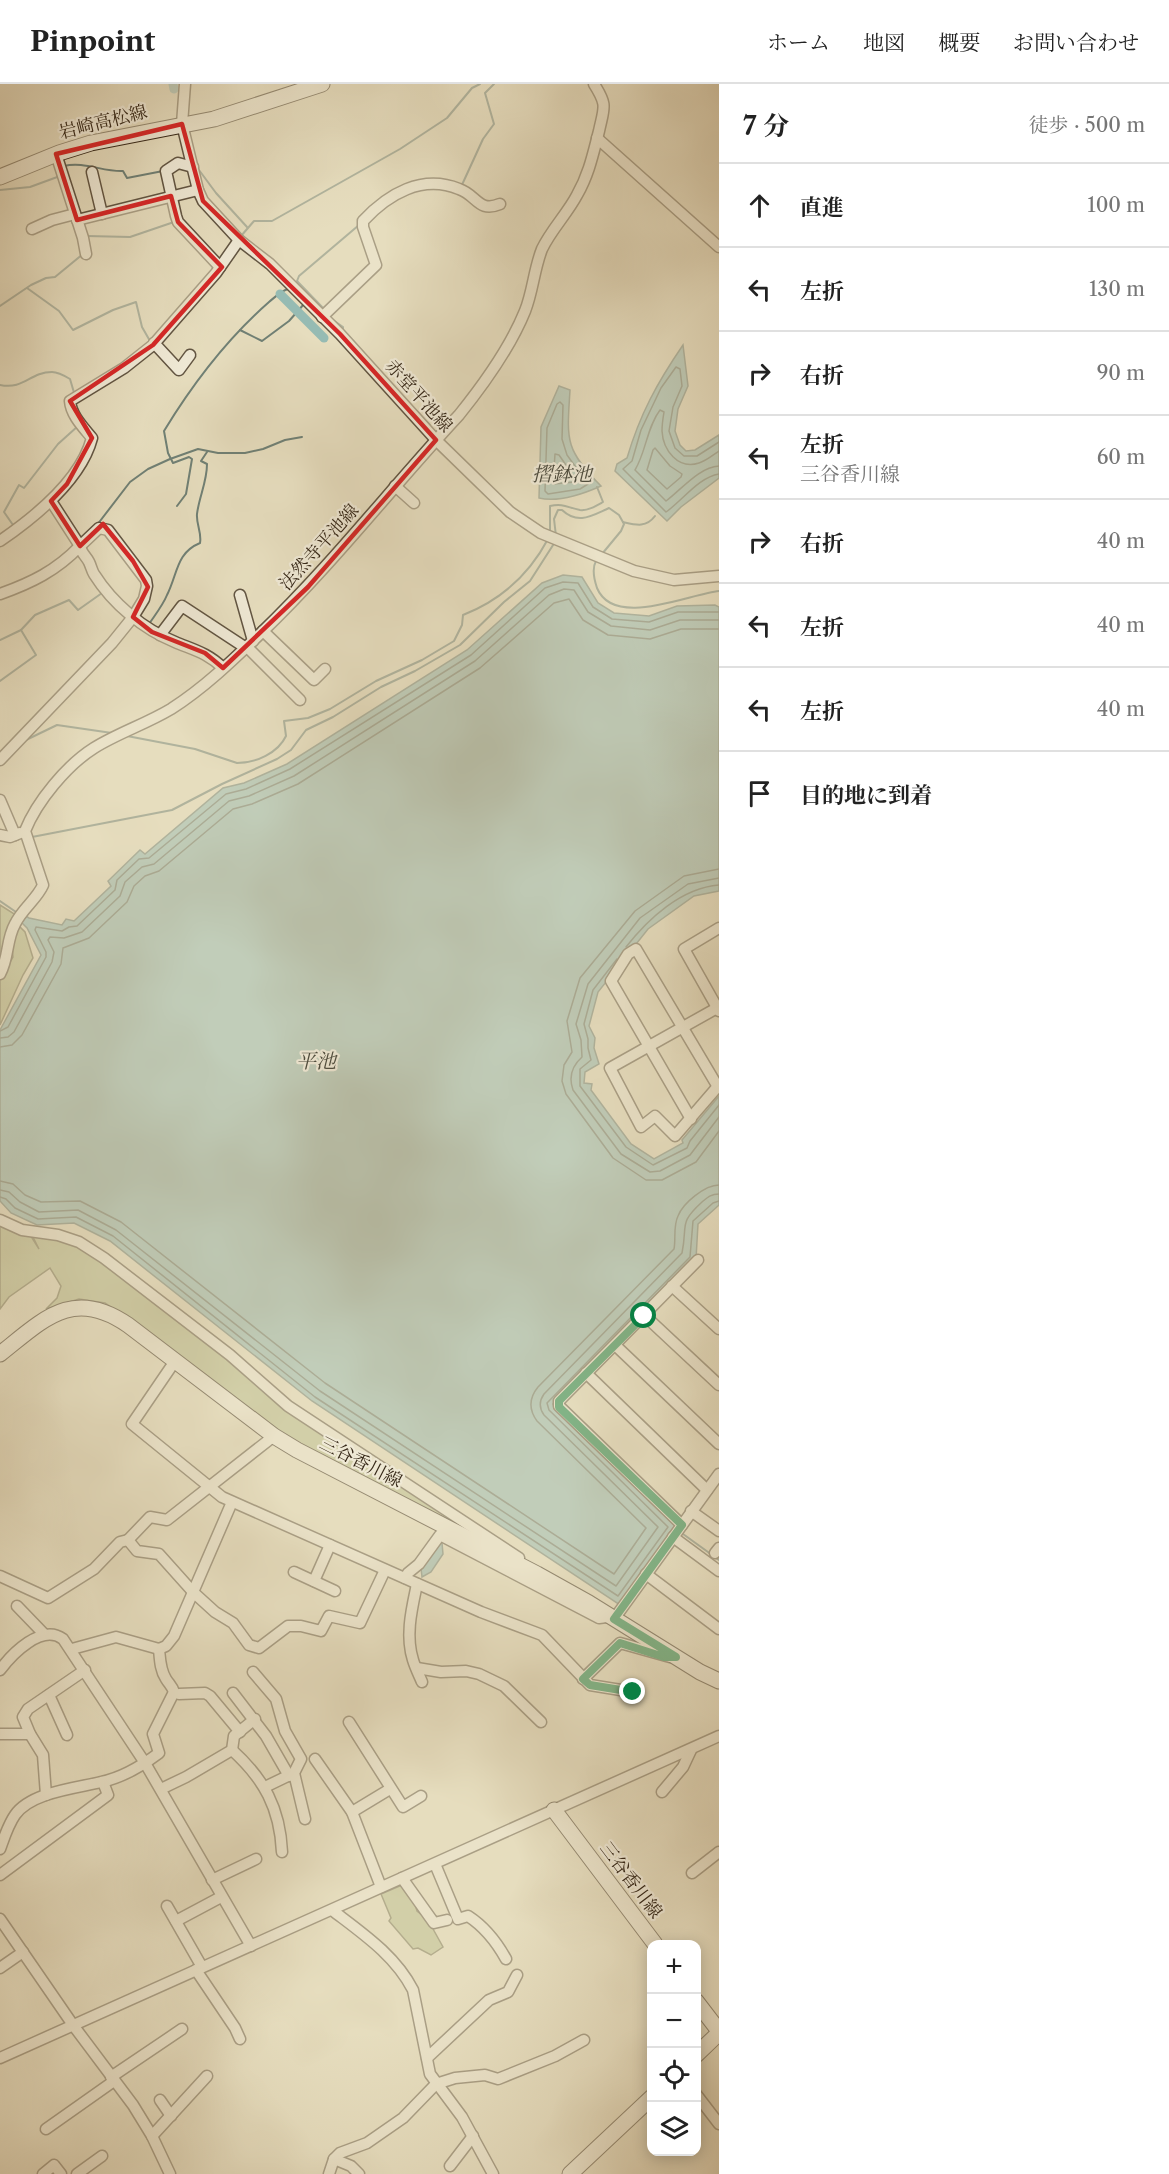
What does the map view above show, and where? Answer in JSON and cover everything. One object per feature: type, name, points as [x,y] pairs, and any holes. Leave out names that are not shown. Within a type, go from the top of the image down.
[{"type":"main road","name":"岩崎高松線","points":[[0,177],[56,154],[91,143],[214,119],[322,84]]},
{"type":"main road","name":"三谷香川線","points":[[0,1354],[49,1317],[62,1311],[77,1307],[102,1310],[115,1316],[274,1436],[312,1459],[537,1574],[719,1681]]},
{"type":"main road","name":"三谷香川線","points":[[554,1810],[652,1940]]},
{"type":"main road","points":[[701,2008],[719,2032],[701,2050]]},
{"type":"main road","points":[[570,2174],[647,2101]]},
{"type":"street","name":"赤堂平池線","points":[[184,84],[182,124],[198,190],[203,201],[239,240],[270,264],[356,350],[436,440],[510,512],[541,533],[619,566],[654,577],[674,580],[719,576]]},
{"type":"street","name":"法然寺平池線","points":[[20,833],[44,798],[87,753],[172,708],[223,668],[263,631],[308,587],[482,386],[526,309],[542,251],[577,196],[591,165],[604,116],[604,104],[594,84]]},
{"type":"street","points":[[598,133],[719,247]]},
{"type":"street","points":[[56,154],[86,254]]},
{"type":"street","points":[[193,167],[178,163],[166,171],[178,222],[220,267]]},
{"type":"street","points":[[92,172],[102,214]]},
{"type":"street","points":[[322,317],[376,265],[363,221],[402,189],[431,183],[461,189],[483,206],[490,208],[500,204]]},
{"type":"street","points":[[32,229],[52,220],[102,214],[198,190]]},
{"type":"street","points":[[0,541],[51,501],[67,484],[88,451],[91,439],[75,415],[70,401],[124,368],[154,343],[220,267],[239,240]]},
{"type":"street","points":[[154,343],[179,370],[190,356]]},
{"type":"street","points":[[395,486],[414,503]]},
{"type":"street","points":[[51,501],[89,561],[94,575],[115,602],[141,625],[205,653],[223,668]]},
{"type":"street","points":[[0,594],[28,585],[52,571],[99,528],[105,528],[146,580],[147,586],[142,604],[112,643],[0,760]]},
{"type":"street","points":[[240,595],[248,645]]},
{"type":"street","points":[[160,635],[176,622],[182,606],[204,627],[248,645],[300,700]]},
{"type":"street","points":[[263,631],[297,659],[314,681],[325,669]]},
{"type":"street","points":[[0,800],[20,833],[43,885],[16,921],[0,974]]},
{"type":"street","points":[[0,835],[20,833]]},
{"type":"street","points":[[690,1119],[648,1047],[611,981],[628,954],[636,949],[683,1027],[718,1086],[690,1119],[675,1136],[655,1116],[642,1127],[610,1068],[648,1047],[683,1027],[718,1010],[684,949],[719,928]]},
{"type":"street","points":[[0,1220],[22,1230],[58,1235],[79,1242],[104,1258],[230,1355],[288,1406],[504,1547],[534,1569],[537,1574]]},
{"type":"street","points":[[682,1525],[559,1407],[559,1401],[698,1260]]},
{"type":"street","points":[[672,1286],[719,1328]]},
{"type":"street","points":[[644,1316],[719,1385]]},
{"type":"street","points":[[615,1345],[719,1443]]},
{"type":"street","points":[[175,1361],[132,1424],[222,1497],[481,1612],[542,1635],[590,1685],[633,1692]]},
{"type":"street","points":[[586,1373],[707,1490]]},
{"type":"street","points":[[0,1576],[48,1598],[94,1569],[120,1542],[128,1540],[150,1517],[166,1520],[274,1436]]},
{"type":"street","points":[[405,1578],[419,1564],[440,1535],[599,1618],[612,1618],[719,1474]]},
{"type":"street","points":[[72,1649],[116,1637],[159,1648],[166,1646],[174,1636],[232,1502]]},
{"type":"street","points":[[691,1511],[719,1531]]},
{"type":"street","points":[[673,1537],[719,1571]]},
{"type":"street","points":[[128,1540],[137,1551],[159,1554],[193,1592],[215,1612],[233,1623],[249,1645],[259,1648],[288,1626],[301,1626],[321,1631],[329,1616],[360,1623],[385,1570]]},
{"type":"street","points":[[314,1581],[330,1545]]},
{"type":"street","points":[[294,1572],[335,1591]]},
{"type":"street","points":[[646,1574],[719,1629]]},
{"type":"street","points":[[417,1584],[410,1623],[412,1660],[422,1682]]},
{"type":"street","points":[[17,1606],[44,1634]]},
{"type":"street","points":[[0,1670],[13,1653],[44,1634],[57,1634],[72,1649],[161,1789],[251,1946]]},
{"type":"street","points":[[583,1679],[620,1643],[664,1657],[676,1657]]},
{"type":"street","points":[[0,1849],[16,1813],[38,1798],[73,1786],[103,1782],[145,1763],[159,1753],[153,1734],[174,1692],[171,1684],[165,1678],[160,1663],[159,1648]]},
{"type":"street","points":[[417,1668],[479,1674],[504,1686],[541,1722]]},
{"type":"street","points":[[46,1795],[44,1755],[30,1734],[23,1717],[28,1709],[85,1670]]},
{"type":"street","points":[[253,1672],[276,1699],[285,1731],[301,1758],[291,1774],[265,1787]]},
{"type":"street","points":[[179,1694],[214,1693],[240,1732]]},
{"type":"street","points":[[233,1693],[255,1719],[291,1774],[305,1819]]},
{"type":"street","points":[[49,1695],[67,1735]]},
{"type":"street","points":[[232,1750],[234,1736],[255,1719]]},
{"type":"street","points":[[349,1722],[403,1807],[422,1796]]},
{"type":"street","points":[[0,1734],[30,1734]]},
{"type":"street","points":[[0,2058],[719,1736]]},
{"type":"street","points":[[161,1789],[232,1750]]},
{"type":"street","points":[[232,1750],[250,1766],[273,1803],[282,1852]]},
{"type":"street","points":[[662,1792],[683,1767],[691,1750]]},
{"type":"street","points":[[315,1759],[352,1812],[381,1887]]},
{"type":"street","points":[[0,1875],[108,1795],[103,1782]]},
{"type":"street","points":[[352,1812],[390,1789]]},
{"type":"street","points":[[692,1873],[719,1852]]},
{"type":"street","points":[[212,1880],[256,1859]]},
{"type":"street","points":[[435,1864],[458,1919],[468,1916],[482,1926],[500,1947],[506,1959]]},
{"type":"street","points":[[402,1878],[434,1923],[447,1920]]},
{"type":"street","points":[[176,1921],[221,1897]]},
{"type":"street","points":[[167,1906],[199,1969],[240,2039]]},
{"type":"street","points":[[332,1910],[380,1947],[409,1982],[430,2074],[462,2117],[493,2174]]},
{"type":"street","points":[[0,1919],[73,2025],[132,2104],[152,2136],[170,2174]]},
{"type":"street","points":[[0,1968],[23,1952]]},
{"type":"street","points":[[427,2058],[489,2000],[508,1992],[517,1975]]},
{"type":"street","points":[[46,2129],[182,2029]]},
{"type":"street","points":[[329,2174],[334,2159],[340,2153],[367,2143],[403,2118],[436,2084],[455,2078],[485,2075],[498,2079],[555,2056],[584,2040]]},
{"type":"street","points":[[152,2136],[207,2076]]},
{"type":"street","points":[[160,2100],[171,2116]]},
{"type":"street","points":[[701,2101],[719,2124]]},
{"type":"street","points":[[450,2166],[473,2136]]},
{"type":"street","points":[[77,2174],[102,2156]]},
{"type":"street","points":[[334,2159],[351,2166],[359,2174]]},
{"type":"street","points":[[43,2174],[54,2165],[60,2174]]},
{"type":"highlighted area","points":[[182,124],[203,201],[340,334],[436,440],[308,587],[223,668],[205,653],[152,632],[133,617],[148,587],[133,561],[103,524],[80,546],[51,501],[67,484],[92,438],[70,401],[153,345],[222,267],[178,222],[171,196],[77,220],[56,154]]},
{"type":"green space","points":[[0,905],[16,915],[0,968]]},
{"type":"green space","points":[[18,925],[25,932],[33,958],[0,1025],[0,979],[13,957],[11,938]]},
{"type":"green space","points":[[0,1222],[29,1233],[39,1249],[31,1233],[58,1236],[103,1259],[283,1404],[498,1549],[307,1452],[105,1303],[79,1299],[46,1309],[57,1298],[61,1286],[50,1268],[9,1297],[0,1309]]},
{"type":"green space","points":[[402,1885],[417,1911],[428,1920],[443,1947],[431,1955],[418,1948],[413,1949],[389,1921],[391,1918],[381,1894]]},
{"type":"water","points":[[683,345],[688,386],[678,409],[675,431],[680,445],[686,451],[695,450],[719,435],[719,478],[681,507],[667,521],[615,471],[617,464],[627,458],[650,399]]},
{"type":"water","name":"摺鉢池","points":[[559,386],[570,390],[568,420],[570,442],[574,452],[601,486],[571,497],[539,498],[541,427]]},
{"type":"water","name":"平池","points":[[563,575],[582,577],[598,603],[614,613],[649,616],[677,606],[715,605],[719,607],[719,891],[694,896],[648,929],[598,992],[589,1026],[595,1038],[594,1048],[599,1064],[585,1072],[584,1083],[592,1084],[591,1090],[631,1144],[654,1159],[683,1143],[682,1140],[719,1096],[719,1205],[698,1224],[696,1259],[553,1404],[677,1526],[620,1605],[312,1401],[110,1241],[74,1223],[37,1225],[11,1213],[0,1201],[0,1030],[41,955],[27,928],[20,921],[24,915],[62,925],[66,919],[74,921],[111,886],[108,881],[140,850],[145,854],[223,788],[244,783],[287,764],[467,650],[542,583]]},
{"type":"water","points":[[442,1543],[443,1554],[431,1572],[422,1577],[421,1568],[437,1544]]},
{"type":"waterway","points":[[173,84],[174,89]]},
{"type":"waterway","points":[[241,236],[254,221],[272,221],[400,149],[447,118],[472,88],[480,84]]},
{"type":"waterway","points":[[461,187],[483,139],[494,124],[485,93],[494,84]]},
{"type":"waterway","points":[[64,166],[79,165],[123,171],[127,178],[163,171]]},
{"type":"waterway","points":[[196,169],[247,227]]},
{"type":"waterway","points":[[0,190],[30,187],[60,176]]},
{"type":"waterway","points":[[87,236],[130,237],[174,222]]},
{"type":"waterway","points":[[324,309],[297,281],[299,276],[359,225]]},
{"type":"waterway","points":[[0,306],[31,285],[46,278],[55,277],[83,254]]},
{"type":"waterway","points":[[27,288],[59,311],[73,330],[113,310],[136,302],[142,327],[150,341]]},
{"type":"waterway","points":[[177,506],[186,494],[192,459],[189,457],[173,463],[168,453],[164,431],[186,396],[225,347],[269,302],[288,289]]},
{"type":"waterway","points":[[280,294],[324,338]]},
{"type":"waterway","points":[[240,330],[262,341],[289,321],[304,304]]},
{"type":"waterway","points":[[333,320],[343,327],[343,330]]},
{"type":"waterway","points":[[347,334],[379,370]]},
{"type":"waterway","points":[[0,385],[15,385],[38,375],[54,372],[70,379],[75,396]]},
{"type":"waterway","points":[[407,401],[430,425]]},
{"type":"waterway","points":[[11,528],[13,525],[4,512],[19,485],[24,488],[58,444],[78,426]]},
{"type":"waterway","points":[[97,525],[130,482],[148,469],[170,459],[198,449],[218,453],[245,453],[302,437]]},
{"type":"waterway","points":[[149,624],[165,599],[182,558],[186,552],[200,543],[197,514],[207,464],[201,461],[207,452]]},
{"type":"waterway","points":[[550,533],[550,506],[562,505],[580,510],[592,508],[603,502],[597,487]]},
{"type":"waterway","points":[[556,536],[554,519],[558,510],[574,517],[585,518],[609,508],[619,515],[624,524],[602,554]]},
{"type":"waterway","points":[[623,522],[644,524],[655,516]]},
{"type":"waterway","points":[[127,736],[195,749],[237,763],[266,756],[278,747],[286,736],[284,721],[308,718],[330,709],[376,681],[422,660],[454,641],[462,625],[463,615],[490,602],[513,585],[532,564],[548,539]]},
{"type":"waterway","points":[[32,837],[172,810],[277,759],[291,750],[306,730],[460,645],[504,602],[530,581],[555,542]]},
{"type":"waterway","points":[[596,561],[594,574],[597,588],[606,600],[619,606],[635,608],[653,606],[719,591]]},
{"type":"waterway","points":[[0,681],[36,655],[21,630],[35,615],[69,600],[78,610],[102,593]]},
{"type":"waterway","points":[[0,640],[21,630]]},
{"type":"waterway","points":[[26,740],[57,725],[112,733]]},
{"type":"waterway","points":[[0,901],[16,912]]},
{"type":"waterway","points":[[683,1534],[719,1560]]},
{"type":"route","points":[[633,1692],[590,1685],[583,1679],[620,1643],[664,1657],[676,1657],[614,1619],[682,1525],[559,1407],[559,1401],[644,1316]]}]
